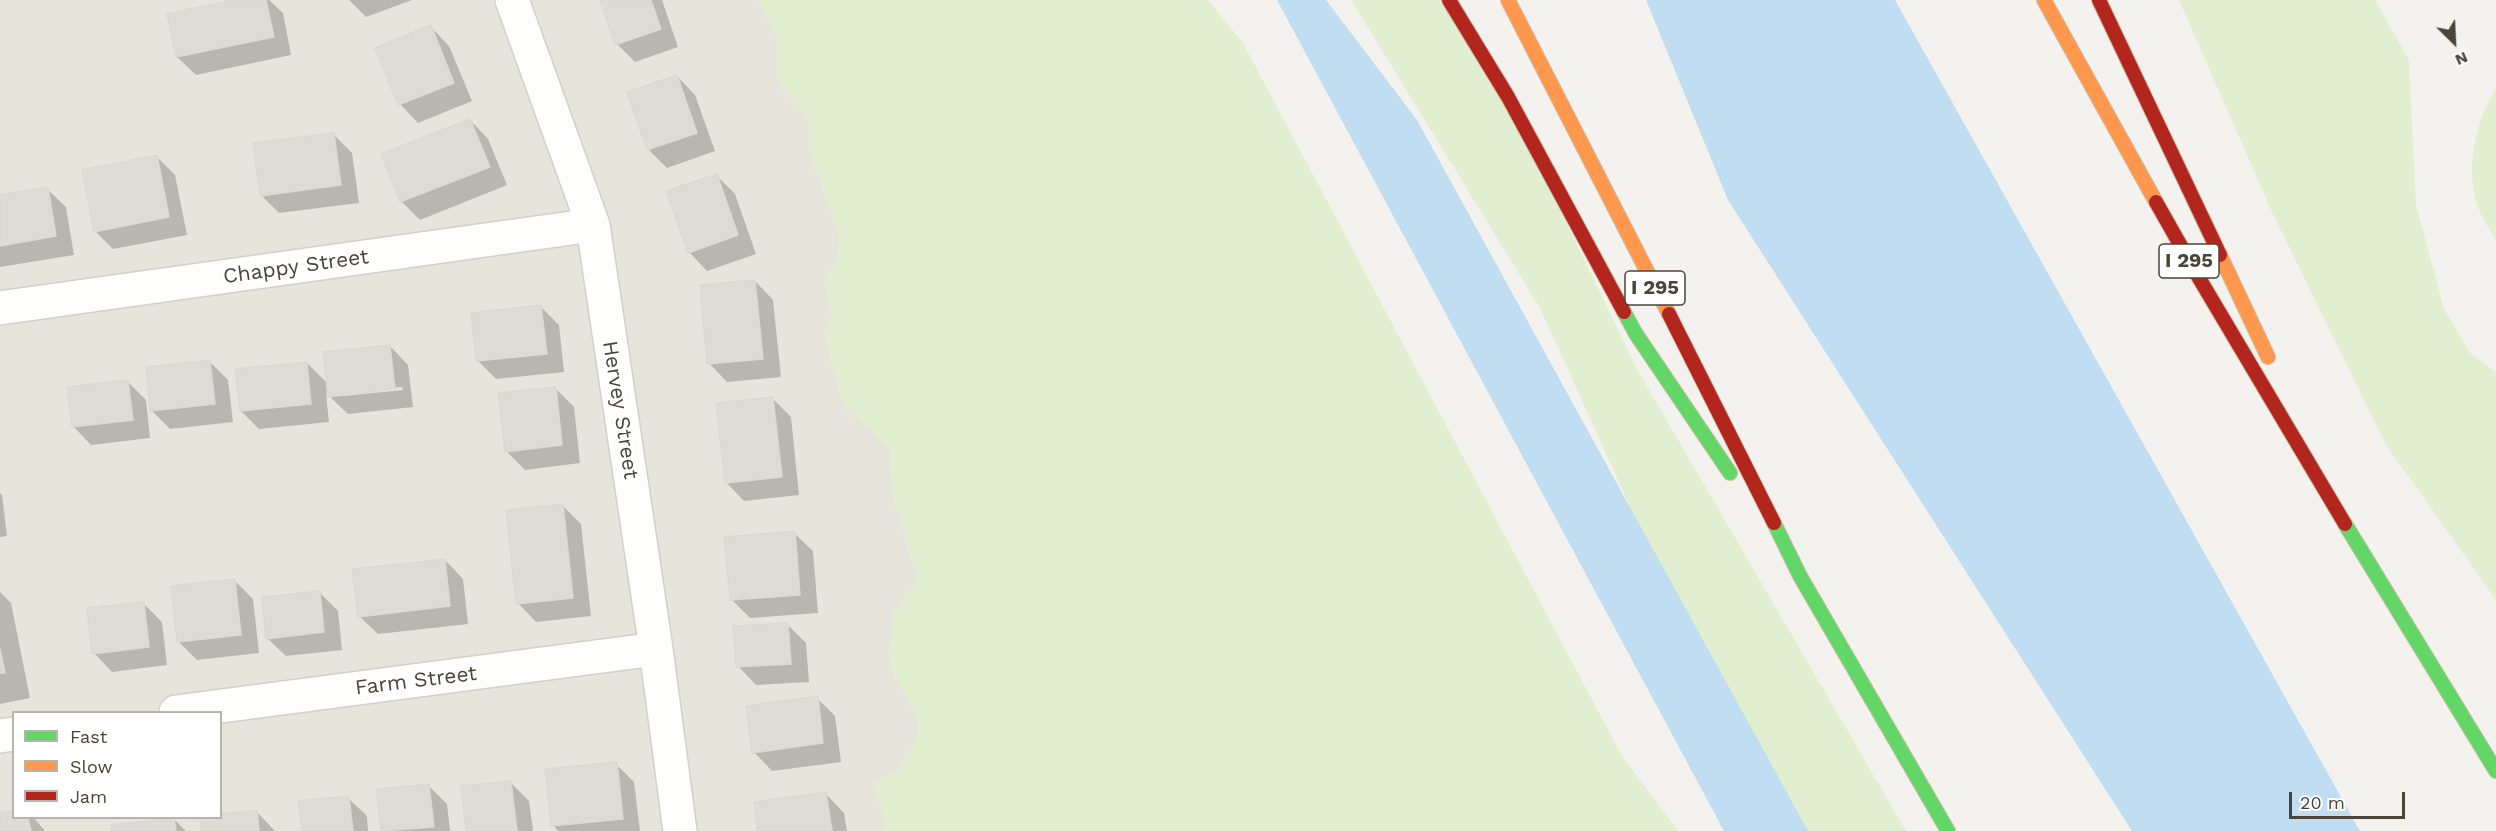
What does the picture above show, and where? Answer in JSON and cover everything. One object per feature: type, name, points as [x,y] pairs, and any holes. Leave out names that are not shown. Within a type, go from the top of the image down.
[{"type":"highway","points":[[1449,0],[1513,106],[1636,334],[1800,576]]},
{"type":"highway","name":"I 295","points":[[1508,0],[1739,451],[1800,576],[1948,831]]},
{"type":"highway","name":"I 295","points":[[2044,0],[2199,278],[2496,771]]},
{"type":"highway","points":[[2099,0],[2273,369]]},
{"type":"highway","points":[[2288,401],[2341,517]]},
{"type":"street","name":"Hervey Street","points":[[512,0],[593,225],[656,649],[680,831]]},
{"type":"street","name":"Chappy Street","points":[[0,308],[593,225]]},
{"type":"street","name":"Farm Street","points":[[184,711],[656,649]]},
{"type":"shaded area","points":[[0,0],[757,0],[776,34],[777,81],[809,119],[809,150],[840,236],[838,259],[825,278],[833,320],[824,331],[843,405],[889,447],[893,497],[918,580],[892,615],[889,666],[917,716],[919,735],[898,770],[873,784],[886,822],[885,831],[0,831]]},
{"type":"green space","points":[[757,0],[1208,0],[1243,43],[1622,756],[1678,831],[885,831],[886,822],[873,784],[898,770],[919,735],[917,716],[889,666],[892,615],[918,579],[893,497],[889,447],[843,405],[824,331],[833,320],[825,278],[838,259],[840,236],[809,150],[809,120],[777,81],[776,34]]},
{"type":"green space","points":[[1351,0],[1454,0],[1520,127],[1638,371],[1906,831],[1789,831],[1756,785],[1540,308]]},
{"type":"green space","points":[[2179,0],[2375,0],[2409,60],[2416,205],[2444,309],[2470,353],[2496,372],[2496,600],[2386,445],[2272,212]]},
{"type":"green space","points":[[2496,88],[2496,241],[2479,209],[2474,190],[2472,160],[2478,129]]},
{"type":"water","points":[[1277,0],[1326,0],[1417,120],[1808,831],[1724,831]]},
{"type":"water","points":[[1646,0],[1895,0],[2360,831],[2132,831],[1728,200]]},
{"type":"building","points":[[233,0],[266,0],[274,37],[176,57],[167,14]]},
{"type":"building","points":[[600,0],[651,0],[661,29],[615,45]]},
{"type":"building","points":[[431,25],[454,83],[398,105],[375,48]]},
{"type":"building","points":[[677,75],[697,133],[647,150],[627,92]]},
{"type":"building","points":[[470,119],[490,167],[400,202],[381,154]]},
{"type":"building","points":[[334,133],[341,185],[260,196],[253,143]]},
{"type":"building","points":[[157,155],[169,217],[94,232],[82,170]]},
{"type":"building","points":[[717,174],[738,235],[688,253],[666,191]]},
{"type":"building","points":[[48,187],[56,236],[0,246],[0,195]]},
{"type":"building","points":[[755,280],[763,359],[707,364],[700,285]]},
{"type":"building","points":[[541,305],[547,354],[476,361],[471,313]]},
{"type":"building","points":[[390,345],[395,389],[328,397],[323,352]]},
{"type":"building","points":[[210,360],[215,404],[150,411],[146,367]]},
{"type":"building","points":[[307,362],[311,404],[240,411],[235,369]]},
{"type":"building","points":[[128,380],[133,420],[72,427],[67,387]]},
{"type":"building","points":[[556,387],[562,445],[505,452],[498,393]]},
{"type":"building","points":[[773,397],[782,477],[725,483],[716,403]]},
{"type":"building","points":[[563,504],[573,598],[516,604],[506,510]]},
{"type":"building","points":[[795,531],[800,595],[730,600],[724,537]]},
{"type":"building","points":[[445,559],[450,606],[358,617],[352,569]]},
{"type":"building","points":[[235,579],[241,635],[177,642],[171,586]]},
{"type":"building","points":[[320,591],[324,632],[266,639],[262,597]]},
{"type":"building","points":[[144,602],[149,647],[92,654],[87,608]]},
{"type":"building","points":[[788,623],[791,664],[736,667],[733,626]]},
{"type":"building","points":[[0,649],[5,673],[0,673]]},
{"type":"building","points":[[818,696],[823,743],[752,753],[746,706]]},
{"type":"building","points":[[617,762],[623,819],[551,826],[545,769]]},
{"type":"building","points":[[511,781],[517,831],[466,831],[461,786]]},
{"type":"building","points":[[429,784],[434,827],[381,831],[376,789]]},
{"type":"building","points":[[826,792],[832,831],[757,831],[754,802]]},
{"type":"building","points":[[349,796],[353,831],[302,831],[298,801]]},
{"type":"building","points":[[12,810],[12,819],[28,819],[31,831],[0,831],[0,813]]},
{"type":"building","points":[[257,810],[259,831],[201,831],[200,819],[222,819],[222,814]]},
{"type":"building","points":[[174,819],[176,831],[111,831],[111,825]]},
{"type":"traffic: fast","points":[[1624,312],[1636,334],[1730,473]]},
{"type":"traffic: fast","points":[[1774,523],[1800,576],[1948,831]]},
{"type":"traffic: fast","points":[[2345,524],[2496,771]]},
{"type":"traffic: slow","points":[[1508,0],[1669,314]]},
{"type":"traffic: slow","points":[[2044,0],[2156,202]]},
{"type":"traffic: slow","points":[[2220,255],[2268,357]]},
{"type":"traffic: jam","points":[[1449,0],[1508,97],[1624,312]]},
{"type":"traffic: jam","points":[[2099,0],[2220,255]]},
{"type":"traffic: jam","points":[[2156,202],[2345,524]]},
{"type":"traffic: jam","points":[[1669,314],[1774,523]]}]
